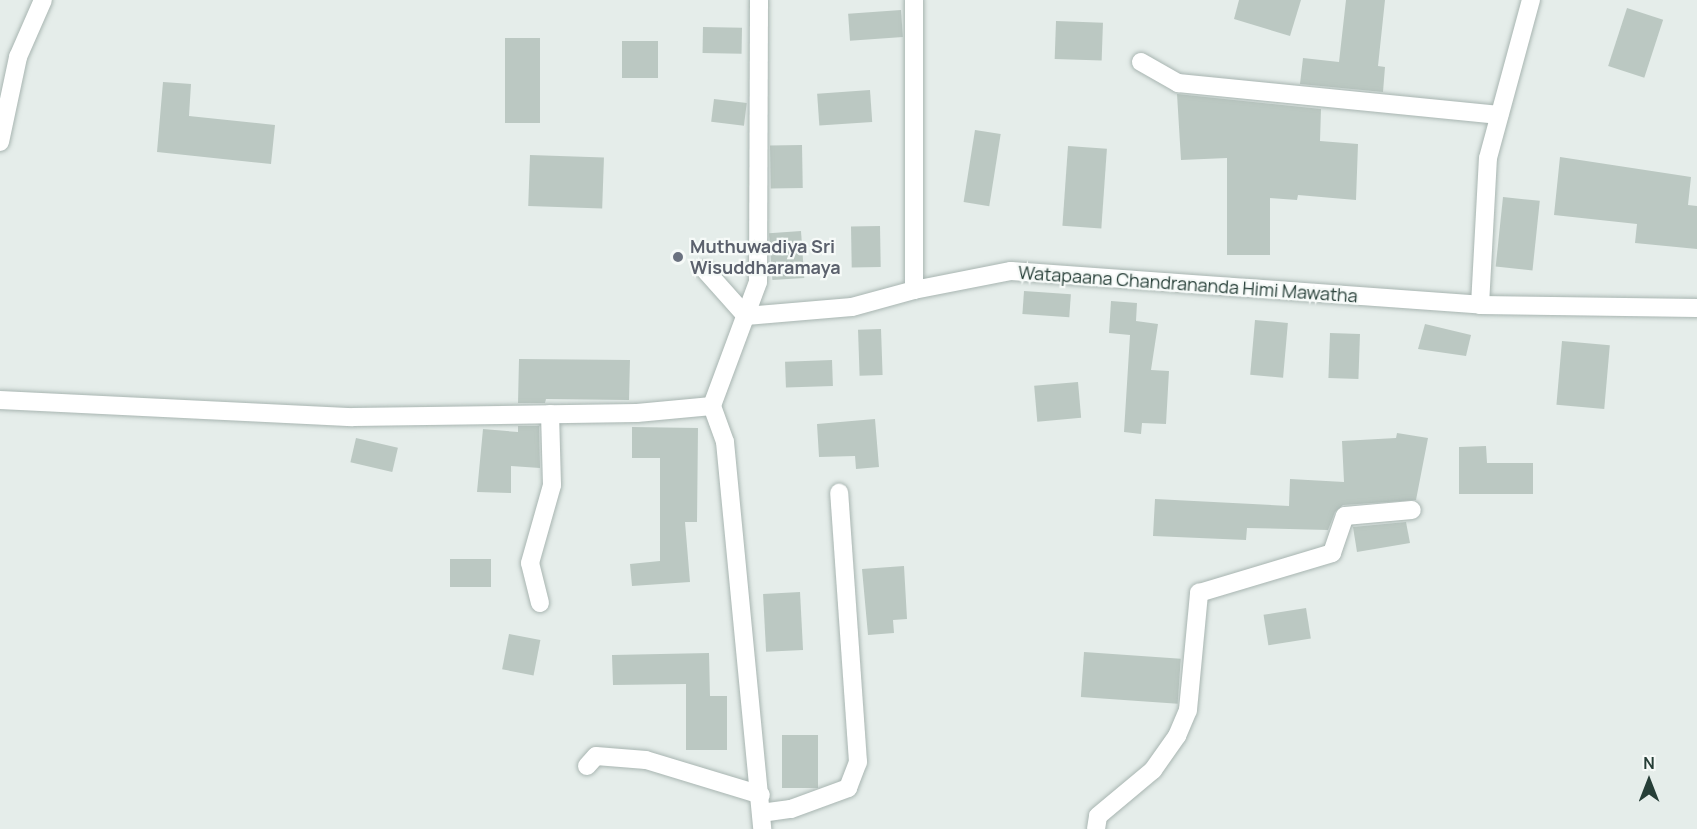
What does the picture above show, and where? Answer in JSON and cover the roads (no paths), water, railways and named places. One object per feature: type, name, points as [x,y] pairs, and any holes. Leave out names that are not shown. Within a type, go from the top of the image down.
[{"type":"street","points":[[0,142],[18,57],[43,0]]},
{"type":"street","points":[[759,0],[758,282],[712,406],[725,442],[761,812]]},
{"type":"street","points":[[914,0],[914,290]]},
{"type":"street","points":[[1480,305],[1488,158],[1531,0]]},
{"type":"street","points":[[1141,62],[1178,83],[1499,115]]},
{"type":"street","points":[[705,270],[746,316]]},
{"type":"street","name":"Watapaana Chandrananda Himi Mawatha","points":[[746,316],[852,308],[914,290],[1011,271],[1480,305],[1697,308]]},
{"type":"street","points":[[0,400],[353,417],[637,413],[712,406]]},
{"type":"street","points":[[540,603],[530,563],[552,485],[550,414]]},
{"type":"street","points":[[587,766],[596,756],[646,760],[761,812],[791,809],[848,788],[858,762],[840,493]]},
{"type":"street","points":[[1096,829],[1098,816],[1153,770],[1177,736],[1188,710],[1198,593],[1332,554],[1345,516],[1412,510]]},
{"type":"place","name":"Muthuwadiya Sri Wisuddharamaya","points":[[678,257]]}]
